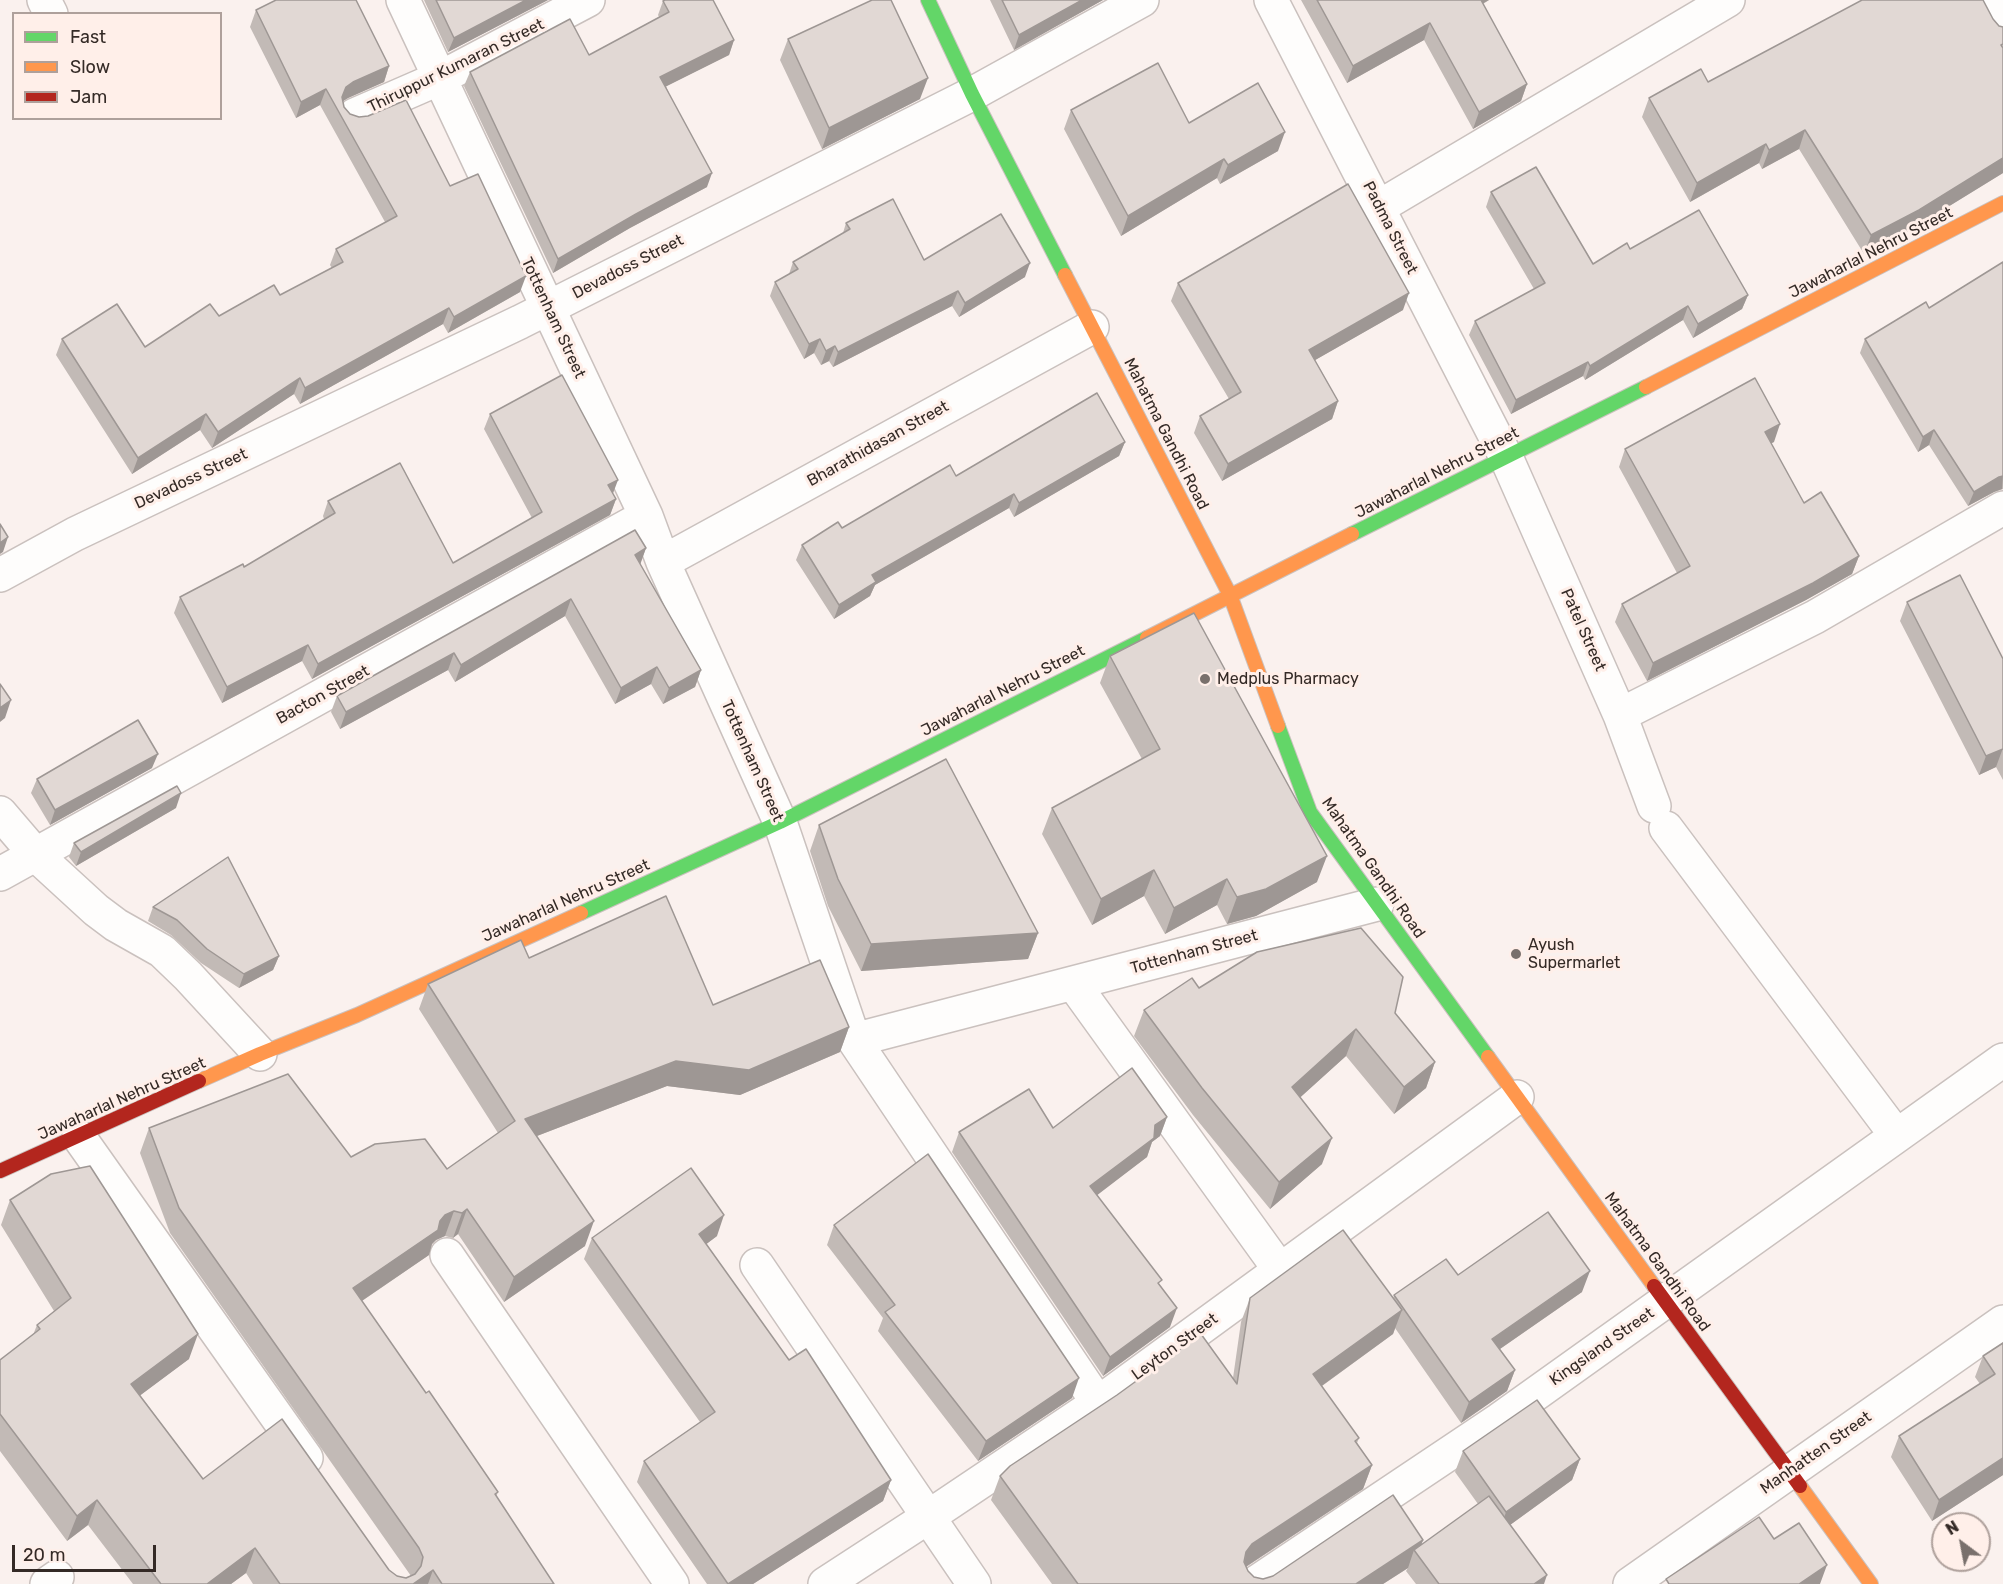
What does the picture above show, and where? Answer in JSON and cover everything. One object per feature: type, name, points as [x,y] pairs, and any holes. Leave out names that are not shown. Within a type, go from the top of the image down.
[{"type":"street","name":"Tottenham Street","points":[[404,0],[646,516],[663,562],[780,822],[854,1040],[1377,904]]},
{"type":"street","name":"Thiruppur Kumaran Street","points":[[355,115],[440,78],[588,0]]},
{"type":"street","name":"Mahatma Gandhi Road","points":[[928,0],[972,94],[1230,595],[1310,812],[1871,1584]]},
{"type":"street","name":"Devadoss Street","points":[[0,575],[75,534],[548,308],[972,94],[1142,0]]},
{"type":"street","name":"Padma Street","points":[[1272,0],[1506,457]]},
{"type":"street","points":[[1379,207],[1728,0]]},
{"type":"street","points":[[1988,0],[2003,29]]},
{"type":"street","name":"Jawaharlal Nehru Street","points":[[0,1171],[260,1054],[357,1015],[780,822],[1662,380],[2003,204]]},
{"type":"street","name":"Bharathidasan Street","points":[[663,562],[1092,327]]},
{"type":"street","name":"Patel Street","points":[[1506,457],[1620,715],[1660,817],[1896,1135]]},
{"type":"street","points":[[1620,715],[1815,617],[2003,508]]},
{"type":"street","name":"Bacton Street","points":[[0,874],[646,516]]},
{"type":"street","points":[[0,813],[36,855],[96,910],[116,926],[162,951],[260,1054]]},
{"type":"street","points":[[1073,983],[1280,1270]]},
{"type":"street","points":[[854,1040],[1098,1403]]},
{"type":"street","name":"Kingsland Street","points":[[1254,1584],[1499,1420],[2003,1060]]},
{"type":"street","name":"Leyton Street","points":[[825,1584],[1098,1403],[1517,1097]]},
{"type":"street","points":[[79,1137],[320,1477]]},
{"type":"street","points":[[447,1255],[672,1584]]},
{"type":"street","points":[[757,1265],[974,1584]]},
{"type":"street","name":"Manhatten Street","points":[[1630,1584],[2003,1322]]},
{"type":"building","points":[[276,0],[356,0],[389,66],[346,87],[342,97],[344,107],[350,114],[359,117],[368,116],[406,100],[450,186],[478,174],[526,276],[454,317],[449,308],[305,388],[300,378],[218,432],[206,414],[138,458],[62,339],[117,304],[145,347],[210,304],[219,316],[274,285],[280,295],[343,262],[336,249],[397,216],[326,89],[301,102],[256,10]]},
{"type":"building","points":[[436,0],[526,0],[454,38]]},
{"type":"building","points":[[713,0],[734,40],[660,77],[712,173],[558,259],[470,72],[570,19],[589,55],[669,12],[663,1]]},
{"type":"building","points":[[872,0],[891,0],[928,78],[829,128],[788,39]]},
{"type":"building","points":[[1002,0],[1082,0],[1019,35]]},
{"type":"building","points":[[1317,0],[1481,0],[1527,84],[1479,112],[1430,23],[1353,66]]},
{"type":"building","points":[[1862,0],[1983,0],[1993,19],[2003,27],[2003,44],[2001,45],[2003,48],[2003,158],[1919,210],[1871,235],[1805,130],[1769,150],[1766,144],[1697,183],[1649,98],[1701,69],[1708,82]]},
{"type":"building","points":[[1158,63],[1189,123],[1258,83],[1285,132],[1228,165],[1224,159],[1128,216],[1071,110]]},
{"type":"building","points":[[1536,167],[1593,264],[1627,243],[1630,249],[1699,210],[1748,295],[1698,324],[1688,306],[1590,366],[1588,362],[1516,400],[1475,321],[1545,283],[1491,192]]},
{"type":"building","points":[[1348,184],[1409,293],[1309,350],[1338,401],[1228,464],[1200,416],[1241,392],[1178,283]]},
{"type":"building","points":[[893,199],[924,260],[1001,214],[1030,263],[965,303],[958,291],[838,352],[835,346],[826,351],[820,339],[809,344],[775,282],[798,269],[793,262],[850,229],[846,223]]},
{"type":"building","points":[[2003,262],[2003,476],[1974,492],[1934,430],[1923,437],[1865,339],[1926,302],[1929,308]]},
{"type":"building","points":[[562,375],[618,480],[608,485],[616,499],[318,664],[308,645],[227,687],[180,597],[243,564],[244,567],[335,513],[328,501],[400,463],[453,563],[542,512],[490,414]]},
{"type":"building","points":[[1755,378],[1780,424],[1765,432],[1804,503],[1821,492],[1859,556],[1813,583],[1653,663],[1622,604],[1690,566],[1625,449]]},
{"type":"building","points":[[1097,393],[1125,442],[1019,503],[1014,494],[872,575],[876,582],[839,605],[802,545],[838,522],[842,528],[950,465],[956,476]]},
{"type":"building","points":[[0,524],[8,537],[0,543]]},
{"type":"building","points":[[635,530],[646,548],[635,555],[701,670],[669,688],[657,667],[621,688],[571,599],[461,665],[454,653],[346,712],[337,696]]},
{"type":"building","points":[[1960,575],[2003,659],[2003,749],[1986,756],[1907,602]]},
{"type":"building","points":[[1194,613],[1327,856],[1266,889],[1237,897],[1227,879],[1174,908],[1154,870],[1101,899],[1052,808],[1160,749],[1110,656]]},
{"type":"building","points":[[0,684],[11,700],[0,708]]},
{"type":"building","points":[[138,720],[158,754],[55,810],[37,779]]},
{"type":"building","points":[[946,759],[1038,933],[871,944],[838,879],[819,825]]},
{"type":"building","points":[[177,786],[181,793],[81,852],[74,843]]},
{"type":"building","points":[[228,857],[279,956],[244,974],[207,949],[177,920],[153,907]]},
{"type":"building","points":[[666,896],[713,1005],[820,960],[849,1027],[749,1070],[676,1061],[525,1119],[594,1221],[514,1277],[467,1209],[462,1213],[454,1211],[445,1215],[440,1221],[438,1230],[353,1288],[426,1393],[429,1391],[498,1492],[495,1494],[554,1584],[442,1584],[433,1570],[413,1584],[280,1584],[255,1548],[207,1584],[161,1584],[97,1500],[77,1516],[0,1414],[0,1360],[40,1329],[37,1325],[71,1298],[10,1200],[51,1174],[90,1166],[198,1334],[131,1384],[203,1479],[282,1419],[389,1570],[397,1576],[406,1578],[415,1574],[421,1566],[423,1557],[419,1548],[179,1208],[149,1128],[288,1074],[351,1157],[375,1144],[425,1139],[447,1169],[515,1121],[428,984],[521,940],[529,958]]},
{"type":"building","points":[[1361,928],[1403,977],[1395,1013],[1435,1062],[1404,1087],[1356,1029],[1292,1087],[1332,1138],[1279,1182],[1202,1088],[1144,1010],[1192,978],[1199,988],[1257,952]]},
{"type":"building","points":[[1132,1068],[1167,1117],[1155,1125],[1154,1138],[1090,1186],[1162,1280],[1158,1283],[1177,1308],[1110,1357],[959,1132],[1029,1089],[1053,1128]]},
{"type":"building","points":[[928,1154],[1079,1378],[986,1441],[885,1312],[895,1305],[834,1225]]},
{"type":"building","points":[[691,1168],[724,1215],[699,1234],[789,1360],[806,1349],[891,1480],[728,1584],[644,1461],[715,1412],[592,1238]]},
{"type":"building","points":[[1548,1212],[1590,1271],[1492,1339],[1515,1370],[1469,1402],[1394,1295],[1446,1259],[1458,1275]]},
{"type":"building","points":[[1343,1230],[1402,1310],[1313,1374],[1359,1438],[1355,1441],[1372,1465],[1252,1544],[1246,1552],[1244,1562],[1254,1577],[1263,1579],[1273,1576],[1393,1495],[1423,1540],[1356,1584],[1078,1584],[1000,1476],[1010,1466],[1117,1395],[1201,1334],[1237,1384],[1250,1298]]},
{"type":"building","points":[[2003,1343],[2003,1458],[1939,1500],[1899,1436],[1995,1374],[1983,1356]]},
{"type":"building","points":[[1537,1400],[1580,1459],[1506,1512],[1463,1451]]},
{"type":"building","points":[[1489,1496],[1547,1575],[1534,1584],[1439,1584],[1414,1550]]},
{"type":"building","points":[[1759,1517],[1774,1539],[1799,1523],[1827,1565],[1799,1584],[1669,1584],[1666,1579]]},
{"type":"traffic: fast","points":[[928,0],[972,94],[1065,275]]},
{"type":"traffic: fast","points":[[1352,534],[1646,387]]},
{"type":"traffic: fast","points":[[581,913],[780,822],[1147,638]]},
{"type":"traffic: fast","points":[[1278,726],[1310,812],[1488,1057]]},
{"type":"traffic: slow","points":[[1646,387],[2003,203]]},
{"type":"traffic: slow","points":[[1065,275],[1230,595],[1278,726]]},
{"type":"traffic: slow","points":[[1147,638],[1352,534]]},
{"type":"traffic: slow","points":[[199,1081],[357,1015],[581,913]]},
{"type":"traffic: slow","points":[[1488,1057],[1654,1286]]},
{"type":"traffic: slow","points":[[1800,1486],[1871,1584]]},
{"type":"traffic: jam","points":[[0,1171],[199,1081]]},
{"type":"traffic: jam","points":[[1654,1286],[1800,1486]]},
{"type":"place","name":"Medplus Pharmacy","points":[[1205,679]]},
{"type":"place","name":"Ayush Supermarlet","points":[[1516,954]]}]
